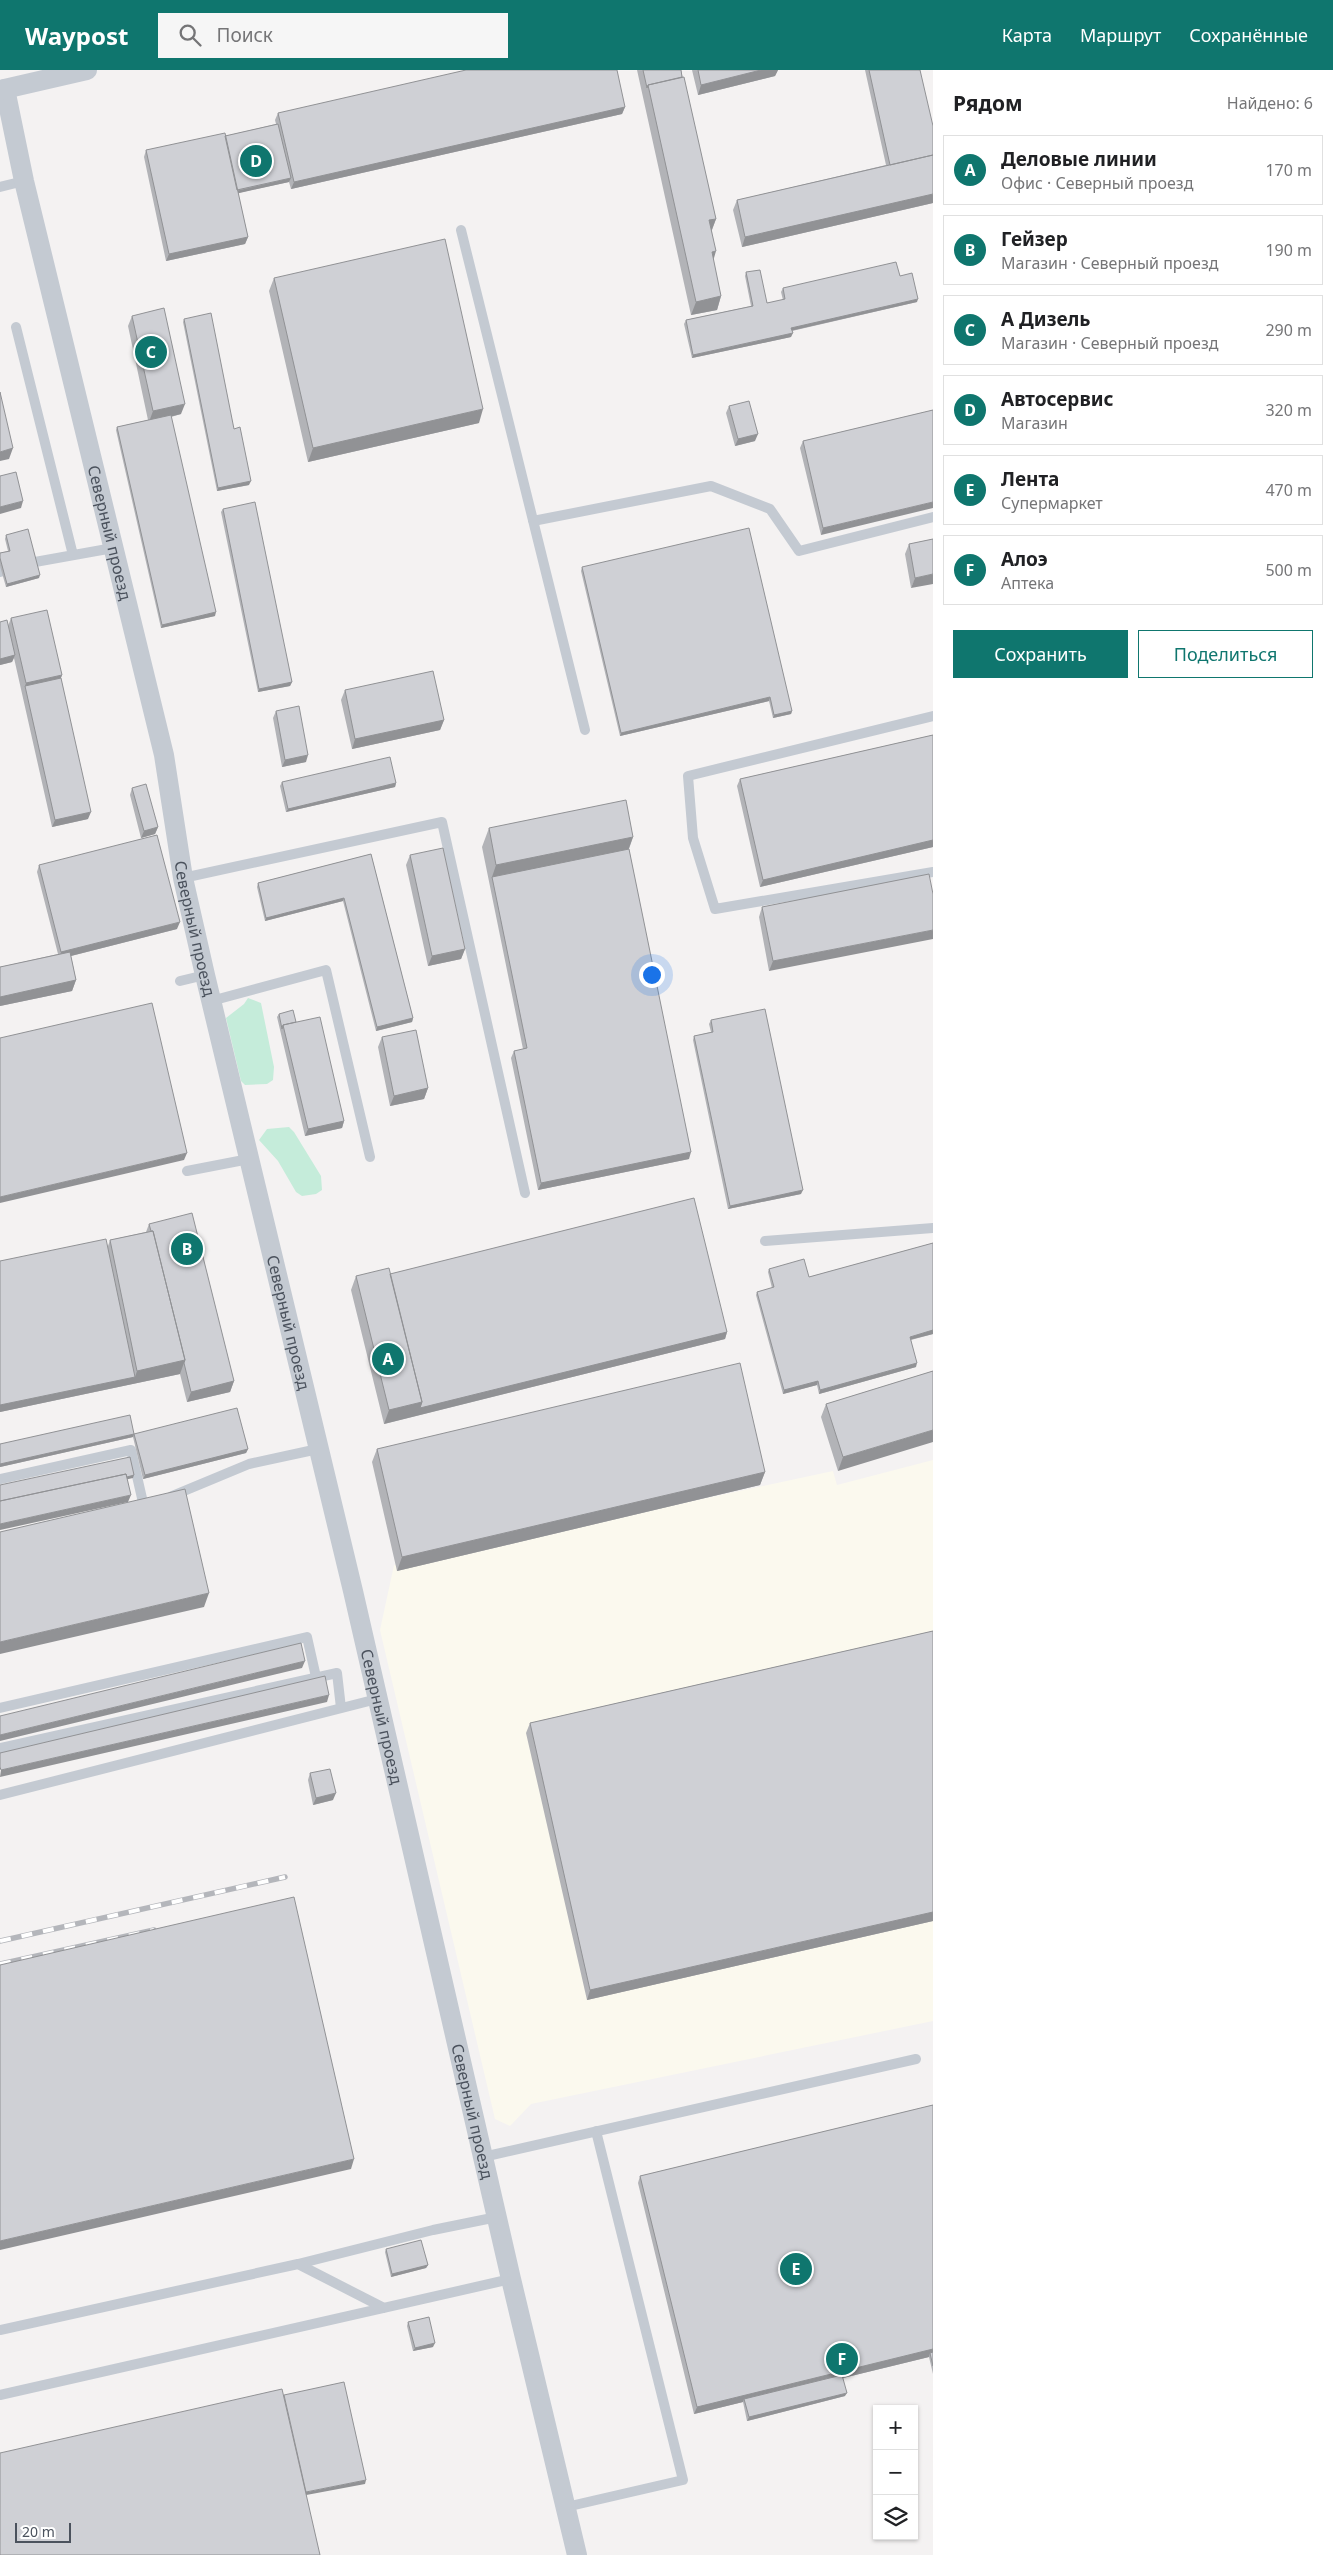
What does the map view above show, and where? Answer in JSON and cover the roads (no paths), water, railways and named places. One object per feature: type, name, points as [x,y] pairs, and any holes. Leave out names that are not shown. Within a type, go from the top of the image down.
[{"type":"street","name":"Северный проезд","points":[[87,70],[3,90],[164,755],[183,878],[211,1002],[378,1699],[511,2279],[578,2555]]},
{"type":"lane","points":[[0,187],[24,182]]},
{"type":"lane","points":[[461,230],[586,730]]},
{"type":"lane","points":[[16,327],[73,555]]},
{"type":"lane","points":[[533,521],[711,486],[770,509],[799,551],[933,517]]},
{"type":"lane","points":[[0,572],[113,548]]},
{"type":"lane","points":[[933,716],[688,776],[692,838],[716,909],[933,872]]},
{"type":"lane","points":[[183,878],[442,822],[525,1193]]},
{"type":"lane","points":[[211,1002],[326,970],[370,1157]]},
{"type":"lane","points":[[180,981],[205,975]]},
{"type":"lane","points":[[188,1171],[249,1159]]},
{"type":"lane","points":[[765,1241],[933,1228]]},
{"type":"lane","points":[[0,1479],[131,1450],[149,1505],[249,1464],[318,1449]]},
{"type":"lane","points":[[0,1708],[307,1637],[316,1677]]},
{"type":"lane","points":[[0,1748],[337,1673],[341,1708]]},
{"type":"lane","points":[[0,1795],[378,1699]]},
{"type":"lane","points":[[483,2157],[916,2059]]},
{"type":"lane","points":[[566,2507],[683,2480],[596,2131]]},
{"type":"lane","points":[[0,2330],[298,2264],[433,2230],[497,2217]]},
{"type":"lane","points":[[298,2264],[384,2308]]},
{"type":"lane","points":[[0,2396],[511,2279]]},
{"type":"railway","points":[[0,1941],[285,1877]]},
{"type":"railway","points":[[0,1964],[154,1930]]},
{"type":"place","name":"Автосервис","points":[[256,161]]},
{"type":"place","name":"А Дизель","points":[[151,352]]},
{"type":"place","name":"Гейзер","points":[[187,1249]]},
{"type":"place","name":"Деловые линии","points":[[388,1359]]},
{"type":"place","name":"Лента","points":[[796,2269]]},
{"type":"place","name":"Алоэ","points":[[842,2359]]}]
